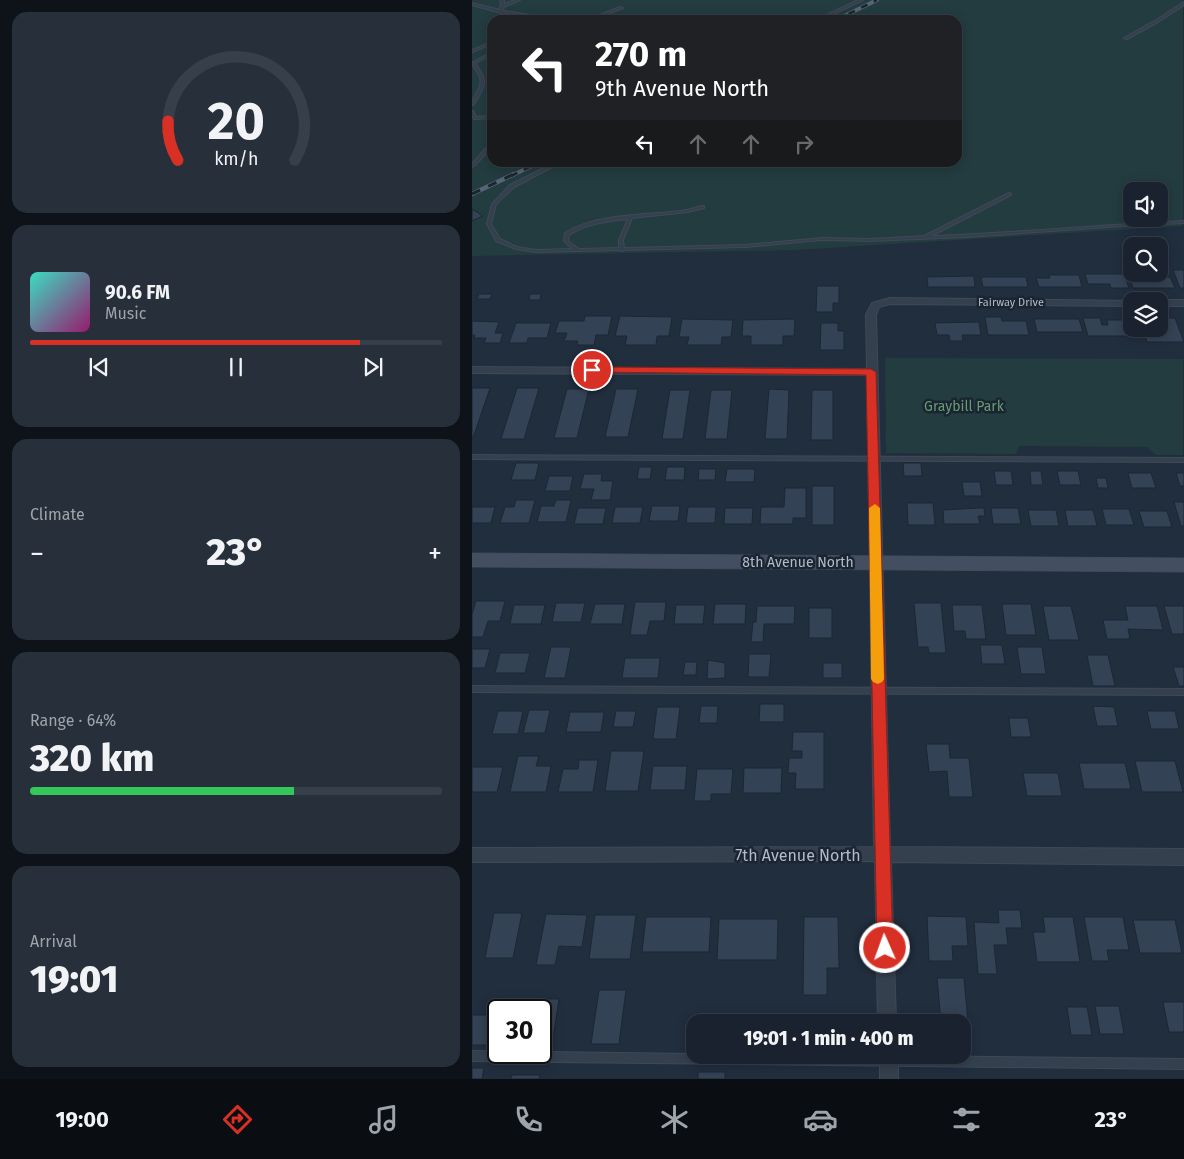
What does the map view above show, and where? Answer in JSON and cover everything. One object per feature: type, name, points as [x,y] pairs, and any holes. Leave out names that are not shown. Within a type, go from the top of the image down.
[{"type":"street","name":"Fairway Drive","points":[[871,372],[871,315],[875,306],[890,301],[1123,302]]},
{"type":"street","points":[[1168,303],[1184,303]]},
{"type":"street","points":[[472,370],[871,372],[882,854],[888,1014]]},
{"type":"street","name":"8th Avenue North","points":[[472,560],[1184,565]]},
{"type":"street","name":"7th Avenue North","points":[[472,855],[882,854],[1184,857]]},
{"type":"lane","points":[[502,0],[504,15]]},
{"type":"lane","points":[[503,6],[518,0]]},
{"type":"lane","points":[[829,15],[861,0]]},
{"type":"lane","points":[[473,2],[502,12],[524,15]]},
{"type":"lane","points":[[1126,38],[1184,3]]},
{"type":"lane","points":[[602,15],[621,8]]},
{"type":"lane","points":[[472,51],[487,45]]},
{"type":"lane","points":[[472,104],[483,86],[483,80],[474,67],[474,63],[487,56]]},
{"type":"lane","points":[[472,112],[475,118],[487,118]]},
{"type":"lane","points":[[472,124],[487,119]]},
{"type":"lane","points":[[472,166],[487,149]]},
{"type":"lane","points":[[550,167],[512,186],[494,204],[489,224],[498,240],[516,248],[536,251],[622,250],[745,246],[822,239],[871,240],[919,238],[1184,222]]},
{"type":"lane","points":[[919,238],[931,236],[1009,194]]},
{"type":"lane","points":[[579,251],[566,241],[567,234],[571,230],[594,222],[702,208]]},
{"type":"lane","points":[[622,250],[621,240],[630,218]]},
{"type":"lane","points":[[472,457],[1184,460]]},
{"type":"lane","points":[[472,689],[1184,692]]},
{"type":"lane","points":[[472,1056],[889,1065],[1184,1064]]},
{"type":"green space","points":[[472,0],[1183,0],[1183,226],[1168,227],[1168,182],[1123,182],[1123,227],[1167,227],[796,250],[472,256]]},
{"type":"green space","name":"Graybill Park","points":[[885,358],[1183,359],[1183,455],[1156,455],[1147,447],[1019,446],[1016,454],[886,453]]},
{"type":"building","points":[[472,209],[483,216],[472,221]]},
{"type":"building","points":[[1173,270],[1184,270],[1184,288],[1180,288]]},
{"type":"building","points":[[1085,274],[1123,274],[1123,282],[1127,282],[1129,288],[1111,288],[1110,284],[1088,284]]},
{"type":"building","points":[[1049,275],[1079,275],[1082,287],[1039,287],[1036,278],[1050,278]]},
{"type":"building","points":[[974,276],[975,287],[928,287],[927,277]]},
{"type":"building","points":[[981,277],[1026,277],[1028,287],[983,287]]},
{"type":"building","points":[[1168,277],[1170,277],[1175,288],[1133,288],[1131,282],[1168,282]]},
{"type":"building","points":[[817,286],[839,286],[839,303],[833,303],[833,312],[816,312]]},
{"type":"building","points":[[479,294],[492,294],[490,299],[477,299]]},
{"type":"building","points":[[530,294],[541,294],[540,300],[529,300]]},
{"type":"building","points":[[585,316],[612,316],[608,335],[596,335],[594,345],[577,345],[578,341],[564,341],[567,333],[555,333],[559,321],[584,321]]},
{"type":"building","points":[[620,316],[672,317],[669,336],[657,336],[656,345],[625,345],[627,336],[615,336]]},
{"type":"building","points":[[985,317],[1001,317],[1002,321],[1026,321],[1029,335],[988,335]]},
{"type":"building","points":[[1083,318],[1100,318],[1102,325],[1108,325],[1107,320],[1123,320],[1123,336],[1088,336]]},
{"type":"building","points":[[1168,318],[1175,318],[1184,342],[1147,342],[1145,337],[1168,337]]},
{"type":"building","points":[[682,319],[733,320],[731,337],[722,337],[721,345],[687,345],[689,337],[679,337]]},
{"type":"building","points":[[795,319],[794,336],[783,336],[783,345],[751,345],[751,336],[742,336],[743,320]]},
{"type":"building","points":[[1034,319],[1079,319],[1083,332],[1037,332]]},
{"type":"building","points":[[472,321],[499,322],[495,333],[503,333],[500,343],[484,343],[486,338],[474,338],[475,335],[472,335]]},
{"type":"building","points":[[979,322],[981,335],[962,335],[963,341],[950,341],[949,335],[937,335],[935,323]]},
{"type":"building","points":[[516,323],[551,323],[547,338],[528,338],[527,343],[509,343]]},
{"type":"building","points":[[821,323],[838,323],[838,331],[844,331],[844,350],[820,350]]},
{"type":"building","points":[[472,388],[490,388],[473,438],[472,438]]},
{"type":"building","points":[[517,388],[539,388],[524,439],[501,439]]},
{"type":"building","points":[[567,389],[589,389],[577,438],[554,438]]},
{"type":"building","points":[[616,389],[638,389],[628,437],[605,437]]},
{"type":"building","points":[[769,389],[789,390],[787,439],[765,439]]},
{"type":"building","points":[[670,390],[690,390],[683,439],[662,439]]},
{"type":"building","points":[[711,390],[732,390],[727,439],[705,439]]},
{"type":"building","points":[[812,390],[833,390],[833,440],[811,440]]},
{"type":"building","points":[[516,463],[539,463],[535,480],[511,480]]},
{"type":"building","points":[[903,463],[921,463],[922,476],[904,476]]},
{"type":"building","points":[[639,467],[652,467],[650,479],[637,479]]},
{"type":"building","points":[[667,467],[685,467],[684,480],[665,480]]},
{"type":"building","points":[[699,469],[716,469],[715,480],[698,480]]},
{"type":"building","points":[[727,469],[755,469],[754,482],[725,482]]},
{"type":"building","points":[[994,471],[1011,471],[1013,485],[996,485]]},
{"type":"building","points":[[1030,471],[1041,471],[1043,485],[1031,485]]},
{"type":"building","points":[[1057,471],[1078,471],[1081,485],[1060,485]]},
{"type":"building","points":[[1128,473],[1151,473],[1156,488],[1132,488]]},
{"type":"building","points":[[1176,473],[1184,473],[1184,486],[1180,486]]},
{"type":"building","points":[[584,474],[602,474],[601,481],[613,481],[610,500],[591,500],[594,489],[580,489]]},
{"type":"building","points":[[549,476],[573,476],[570,491],[545,491]]},
{"type":"building","points":[[1096,478],[1106,478],[1108,488],[1098,488]]},
{"type":"building","points":[[962,482],[980,482],[982,496],[964,496]]},
{"type":"building","points":[[812,486],[834,486],[834,525],[812,525]]},
{"type":"building","points":[[785,488],[806,488],[806,518],[793,518],[793,524],[760,524],[761,507],[784,507]]},
{"type":"building","points":[[516,500],[535,500],[529,523],[500,523],[505,507],[514,507]]},
{"type":"building","points":[[556,500],[571,500],[566,522],[537,522],[541,506],[554,506]]},
{"type":"building","points":[[1174,502],[1184,502],[1184,526],[1181,526]]},
{"type":"building","points":[[907,503],[933,503],[935,525],[908,525]]},
{"type":"building","points":[[652,506],[680,506],[678,521],[649,521]]},
{"type":"building","points":[[472,507],[495,507],[491,523],[472,523]]},
{"type":"building","points":[[615,507],[643,507],[640,523],[612,523]]},
{"type":"building","points":[[688,507],[716,507],[715,523],[686,523]]},
{"type":"building","points":[[578,508],[606,508],[603,524],[574,524]]},
{"type":"building","points":[[725,508],[753,508],[752,524],[724,524]]},
{"type":"building","points":[[984,508],[985,516],[978,516],[980,524],[944,524],[943,510]]},
{"type":"building","points":[[991,508],[1018,508],[1021,524],[993,524]]},
{"type":"building","points":[[1102,509],[1129,509],[1134,525],[1106,525]]},
{"type":"building","points":[[1028,510],[1056,510],[1059,526],[1031,526]]},
{"type":"building","points":[[1065,510],[1093,510],[1097,526],[1068,526]]},
{"type":"building","points":[[1139,511],[1167,511],[1172,527],[1144,527]]},
{"type":"building","points":[[476,601],[505,601],[500,621],[488,621],[483,637],[472,637],[472,614]]},
{"type":"building","points":[[635,602],[666,602],[664,621],[650,621],[647,635],[630,635]]},
{"type":"building","points":[[556,603],[585,603],[581,622],[552,622]]},
{"type":"building","points":[[914,603],[941,603],[946,653],[929,653],[928,647],[918,647]]},
{"type":"building","points":[[595,604],[625,604],[622,624],[590,624]]},
{"type":"building","points":[[715,604],[746,604],[745,624],[713,624]]},
{"type":"building","points":[[1002,604],[1031,604],[1036,635],[1006,635]]},
{"type":"building","points":[[514,605],[545,605],[541,624],[510,624]]},
{"type":"building","points":[[676,605],[705,605],[703,624],[674,624]]},
{"type":"building","points":[[952,605],[982,605],[986,639],[966,639],[965,631],[954,631]]},
{"type":"building","points":[[757,606],[795,606],[794,624],[764,624],[763,642],[751,642],[753,622],[756,622]]},
{"type":"building","points":[[1043,606],[1071,606],[1079,640],[1049,640]]},
{"type":"building","points":[[1125,606],[1157,606],[1163,630],[1128,629],[1130,639],[1107,639],[1103,620],[1128,620]]},
{"type":"building","points":[[1164,606],[1184,606],[1184,634],[1172,634]]},
{"type":"building","points":[[809,608],[832,608],[832,638],[809,638]]},
{"type":"building","points":[[980,645],[1002,645],[1005,664],[982,664]]},
{"type":"building","points":[[551,647],[571,647],[565,678],[544,678]]},
{"type":"building","points":[[1017,647],[1042,647],[1046,674],[1021,674]]},
{"type":"building","points":[[472,649],[490,649],[485,668],[472,668]]},
{"type":"building","points":[[500,653],[530,653],[525,673],[495,673]]},
{"type":"building","points":[[749,654],[771,654],[769,677],[748,677]]},
{"type":"building","points":[[1087,655],[1108,655],[1115,686],[1093,686]]},
{"type":"building","points":[[625,658],[660,658],[658,678],[622,678]]},
{"type":"building","points":[[708,660],[725,663],[725,678],[707,679]]},
{"type":"building","points":[[685,662],[697,662],[696,675],[683,675]]},
{"type":"building","points":[[823,663],[842,663],[842,678],[823,678]]},
{"type":"building","points":[[1173,667],[1184,667],[1184,686],[1179,686]]},
{"type":"building","points":[[760,704],[784,704],[784,722],[759,722]]},
{"type":"building","points":[[701,706],[718,706],[717,723],[699,723]]},
{"type":"building","points":[[1093,706],[1114,707],[1118,726],[1097,726]]},
{"type":"building","points":[[657,707],[680,707],[676,739],[653,739]]},
{"type":"building","points":[[529,710],[550,710],[545,733],[523,733]]},
{"type":"building","points":[[498,711],[523,711],[518,734],[492,734]]},
{"type":"building","points":[[616,711],[636,711],[633,727],[613,727]]},
{"type":"building","points":[[1147,711],[1175,711],[1179,729],[1151,729]]},
{"type":"building","points":[[570,712],[604,712],[601,732],[566,732]]},
{"type":"building","points":[[1009,718],[1028,718],[1031,737],[1011,737]]},
{"type":"building","points":[[793,732],[824,732],[824,789],[795,789],[796,773],[788,773],[789,758],[802,758],[802,751],[792,751]]},
{"type":"building","points":[[926,744],[949,744],[950,758],[969,758],[973,797],[949,797],[947,771],[929,772]]},
{"type":"building","points":[[611,751],[644,751],[638,791],[605,791]]},
{"type":"building","points":[[518,756],[539,756],[536,766],[551,766],[546,792],[510,792]]},
{"type":"building","points":[[579,760],[598,760],[593,792],[558,792],[563,769],[578,769]]},
{"type":"building","points":[[1135,761],[1175,761],[1183,792],[1142,792]]},
{"type":"building","points":[[1079,763],[1125,763],[1131,789],[1084,789]]},
{"type":"building","points":[[653,766],[687,766],[685,790],[650,790]]},
{"type":"building","points":[[472,767],[503,767],[497,792],[472,792]]},
{"type":"building","points":[[744,768],[782,768],[781,793],[743,793]]},
{"type":"building","points":[[697,769],[733,769],[731,794],[711,794],[711,801],[694,801]]},
{"type":"building","points":[[1023,773],[1058,773],[1062,796],[1027,796]]},
{"type":"building","points":[[998,910],[1020,910],[1022,928],[1006,928],[1008,945],[994,945],[997,974],[978,974],[974,922],[999,923]]},
{"type":"building","points":[[494,913],[522,913],[513,958],[485,958]]},
{"type":"building","points":[[546,914],[587,915],[582,947],[559,946],[555,965],[536,965]]},
{"type":"building","points":[[595,915],[636,915],[630,959],[589,959]]},
{"type":"building","points":[[927,916],[966,917],[968,946],[952,946],[953,961],[929,961]]},
{"type":"building","points":[[646,917],[711,917],[709,952],[642,952]]},
{"type":"building","points":[[804,917],[838,917],[839,968],[827,968],[827,995],[803,995]]},
{"type":"building","points":[[1043,917],[1073,917],[1080,962],[1037,962],[1033,932],[1045,932]]},
{"type":"building","points":[[1084,917],[1123,917],[1129,950],[1107,950],[1109,961],[1092,961]]},
{"type":"building","points":[[719,919],[778,919],[777,960],[717,960]]},
{"type":"building","points":[[1133,920],[1175,920],[1182,953],[1140,953]]},
{"type":"building","points":[[937,978],[964,978],[967,1014],[940,1014]]},
{"type":"building","points":[[599,990],[626,990],[619,1044],[591,1044]]},
{"type":"building","points":[[552,999],[559,999],[554,1032],[552,1032]]},
{"type":"building","points":[[1163,1002],[1184,1002],[1184,1032],[1169,1032]]},
{"type":"building","points":[[1095,1006],[1119,1006],[1124,1034],[1100,1034]]},
{"type":"building","points":[[1067,1007],[1087,1007],[1092,1035],[1071,1035]]},
{"type":"building","points":[[472,1015],[487,1015],[487,1045],[472,1045]]},
{"type":"building","points":[[472,1068],[484,1068],[482,1079],[472,1079]]},
{"type":"building","points":[[698,1072],[725,1072],[725,1079],[698,1079]]},
{"type":"building","points":[[512,1075],[540,1075],[539,1079],[511,1079]]},
{"type":"railway","points":[[846,15],[877,0]]},
{"type":"railway","points":[[511,176],[530,167]]},
{"type":"railway","points":[[472,194],[514,174]]},
{"type":"slow traffic","points":[[875,508],[878,679]]},
{"type":"route","points":[[592,370],[871,372],[885,948]]}]
